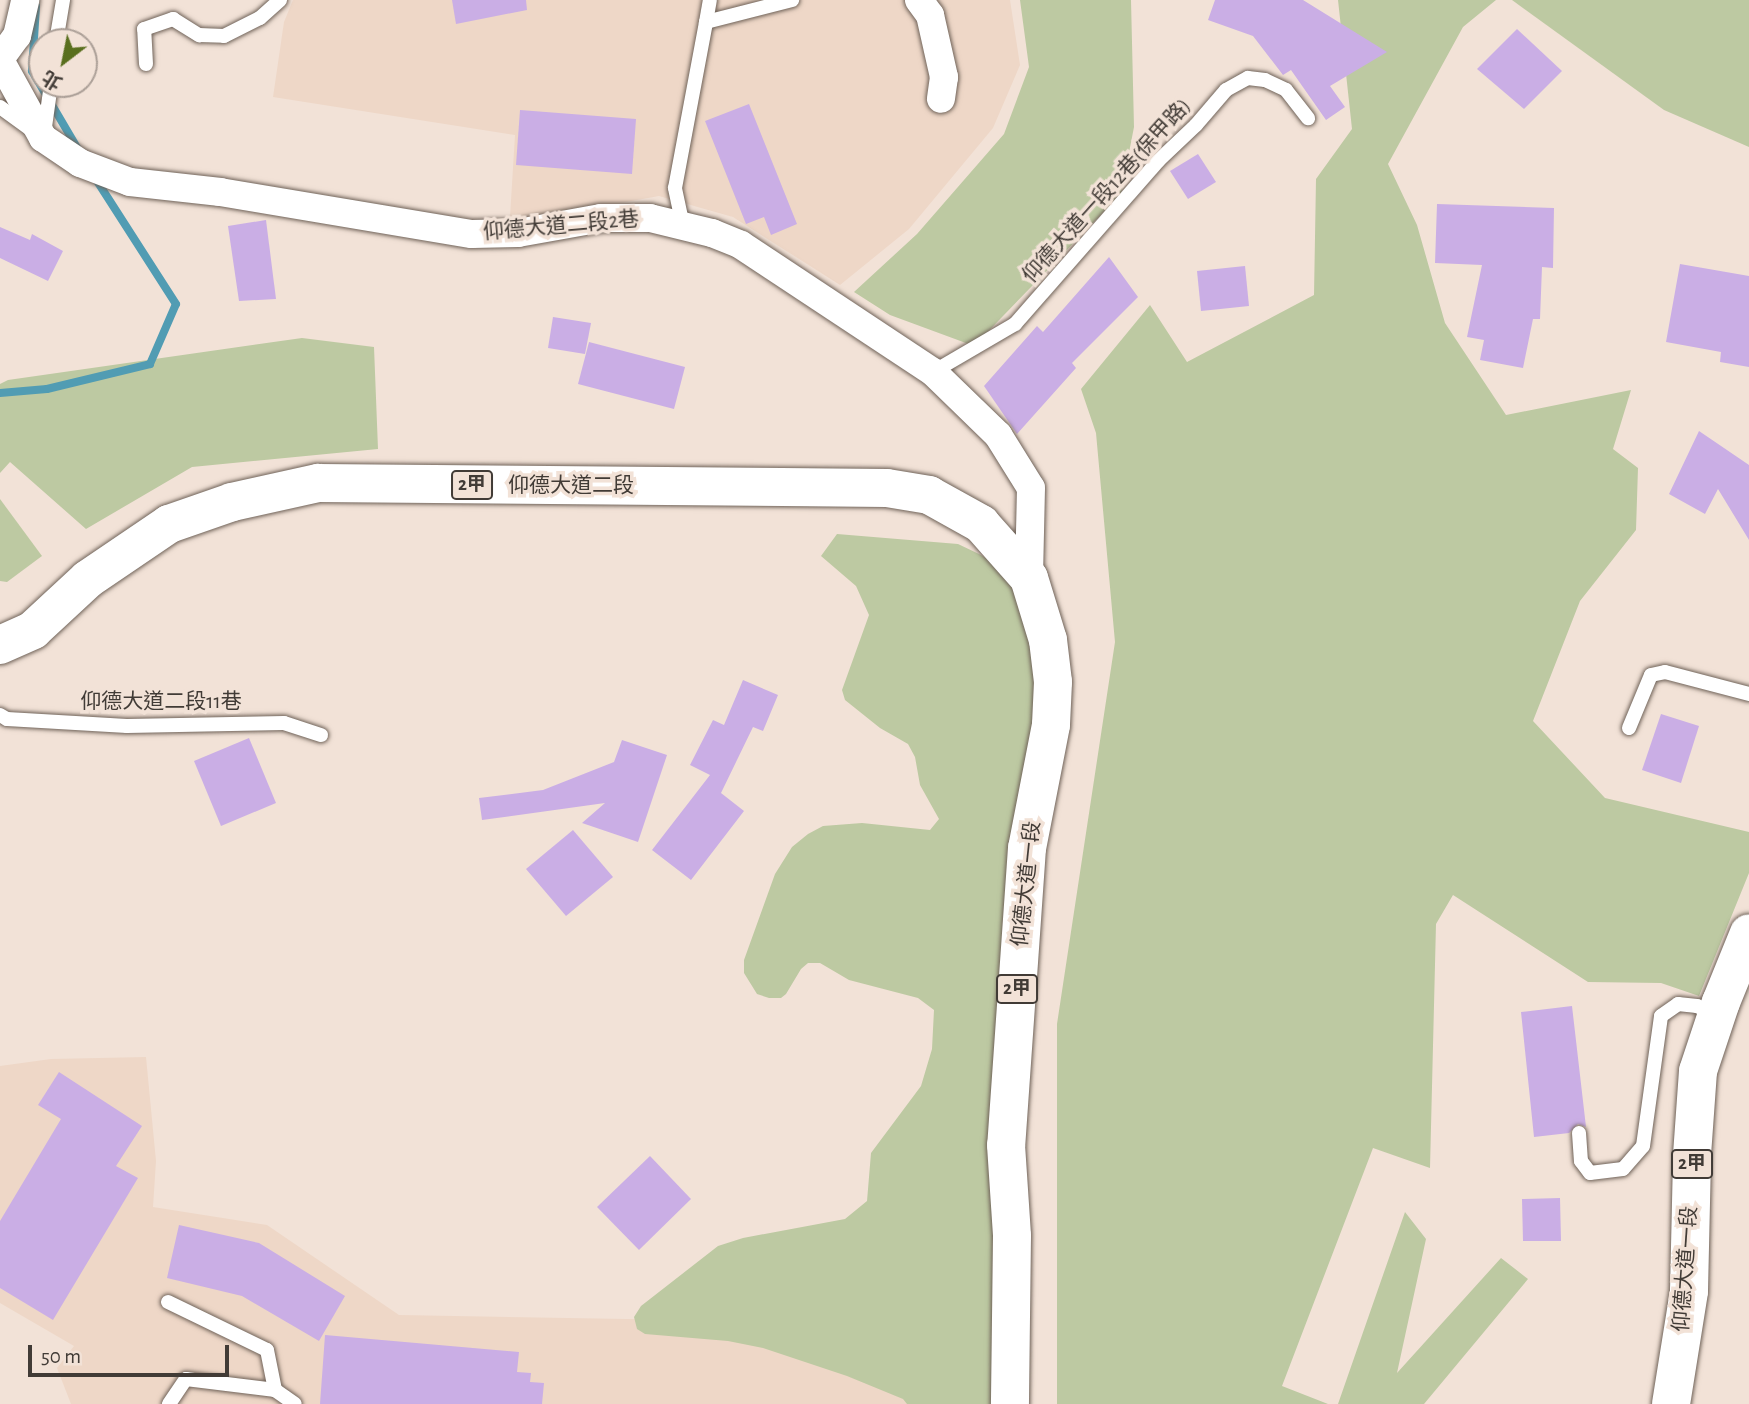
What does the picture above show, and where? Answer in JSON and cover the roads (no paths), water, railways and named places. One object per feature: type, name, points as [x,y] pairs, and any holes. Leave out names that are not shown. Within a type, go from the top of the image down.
[{"type":"main road","name":"仰德大道二段","points":[[0,645],[33,630],[88,579],[169,524],[232,502],[318,483],[793,486],[910,491],[939,499],[974,518],[1029,578]]},
{"type":"main road","name":"仰德大道一段","points":[[1010,1404],[1012,1236],[1006,1145],[1027,848],[1053,702],[1048,640],[1029,578]]},
{"type":"main road","name":"仰德大道一段","points":[[1671,1404],[1689,1291],[1692,1154],[1698,1071],[1716,1014],[1749,933]]},
{"type":"street","points":[[25,0],[18,36],[0,59],[43,138]]},
{"type":"street","points":[[919,0],[930,15],[944,77],[941,99]]},
{"type":"street","name":"仰德大道二段2巷","points":[[43,138],[80,163],[130,182],[220,192],[472,234],[518,233],[601,218],[650,218],[741,245],[933,372],[998,435],[1031,488],[1029,578]]},
{"type":"lane","points":[[58,28],[63,0]]},
{"type":"lane","points":[[146,64],[144,29],[173,19],[199,35],[224,36],[260,18],[280,0]]},
{"type":"lane","points":[[683,226],[675,188],[710,0]]},
{"type":"lane","points":[[706,22],[792,0]]},
{"type":"lane","name":"仰德大道一段12巷(保甲路)","points":[[933,372],[1015,324],[1158,161],[1196,125],[1226,90],[1248,78],[1265,80],[1286,90],[1308,118]]},
{"type":"lane","points":[[0,107],[43,138],[49,98]]},
{"type":"lane","points":[[1629,728],[1651,675],[1665,672],[1749,694]]},
{"type":"lane","name":"仰德大道二段11巷","points":[[0,715],[7,719],[127,726],[284,723],[321,735]]},
{"type":"lane","points":[[1579,1132],[1581,1161],[1590,1173],[1623,1169],[1643,1146],[1661,1016],[1678,1004],[1697,1006],[1716,1014]]},
{"type":"lane","points":[[169,1302],[267,1350],[275,1390]]},
{"type":"lane","points":[[169,1404],[186,1379],[275,1390],[295,1404]]},
{"type":"waterway","points":[[36,6],[32,71],[78,149]]},
{"type":"waterway","points":[[0,393],[47,389],[150,364],[176,304],[95,178]]}]
